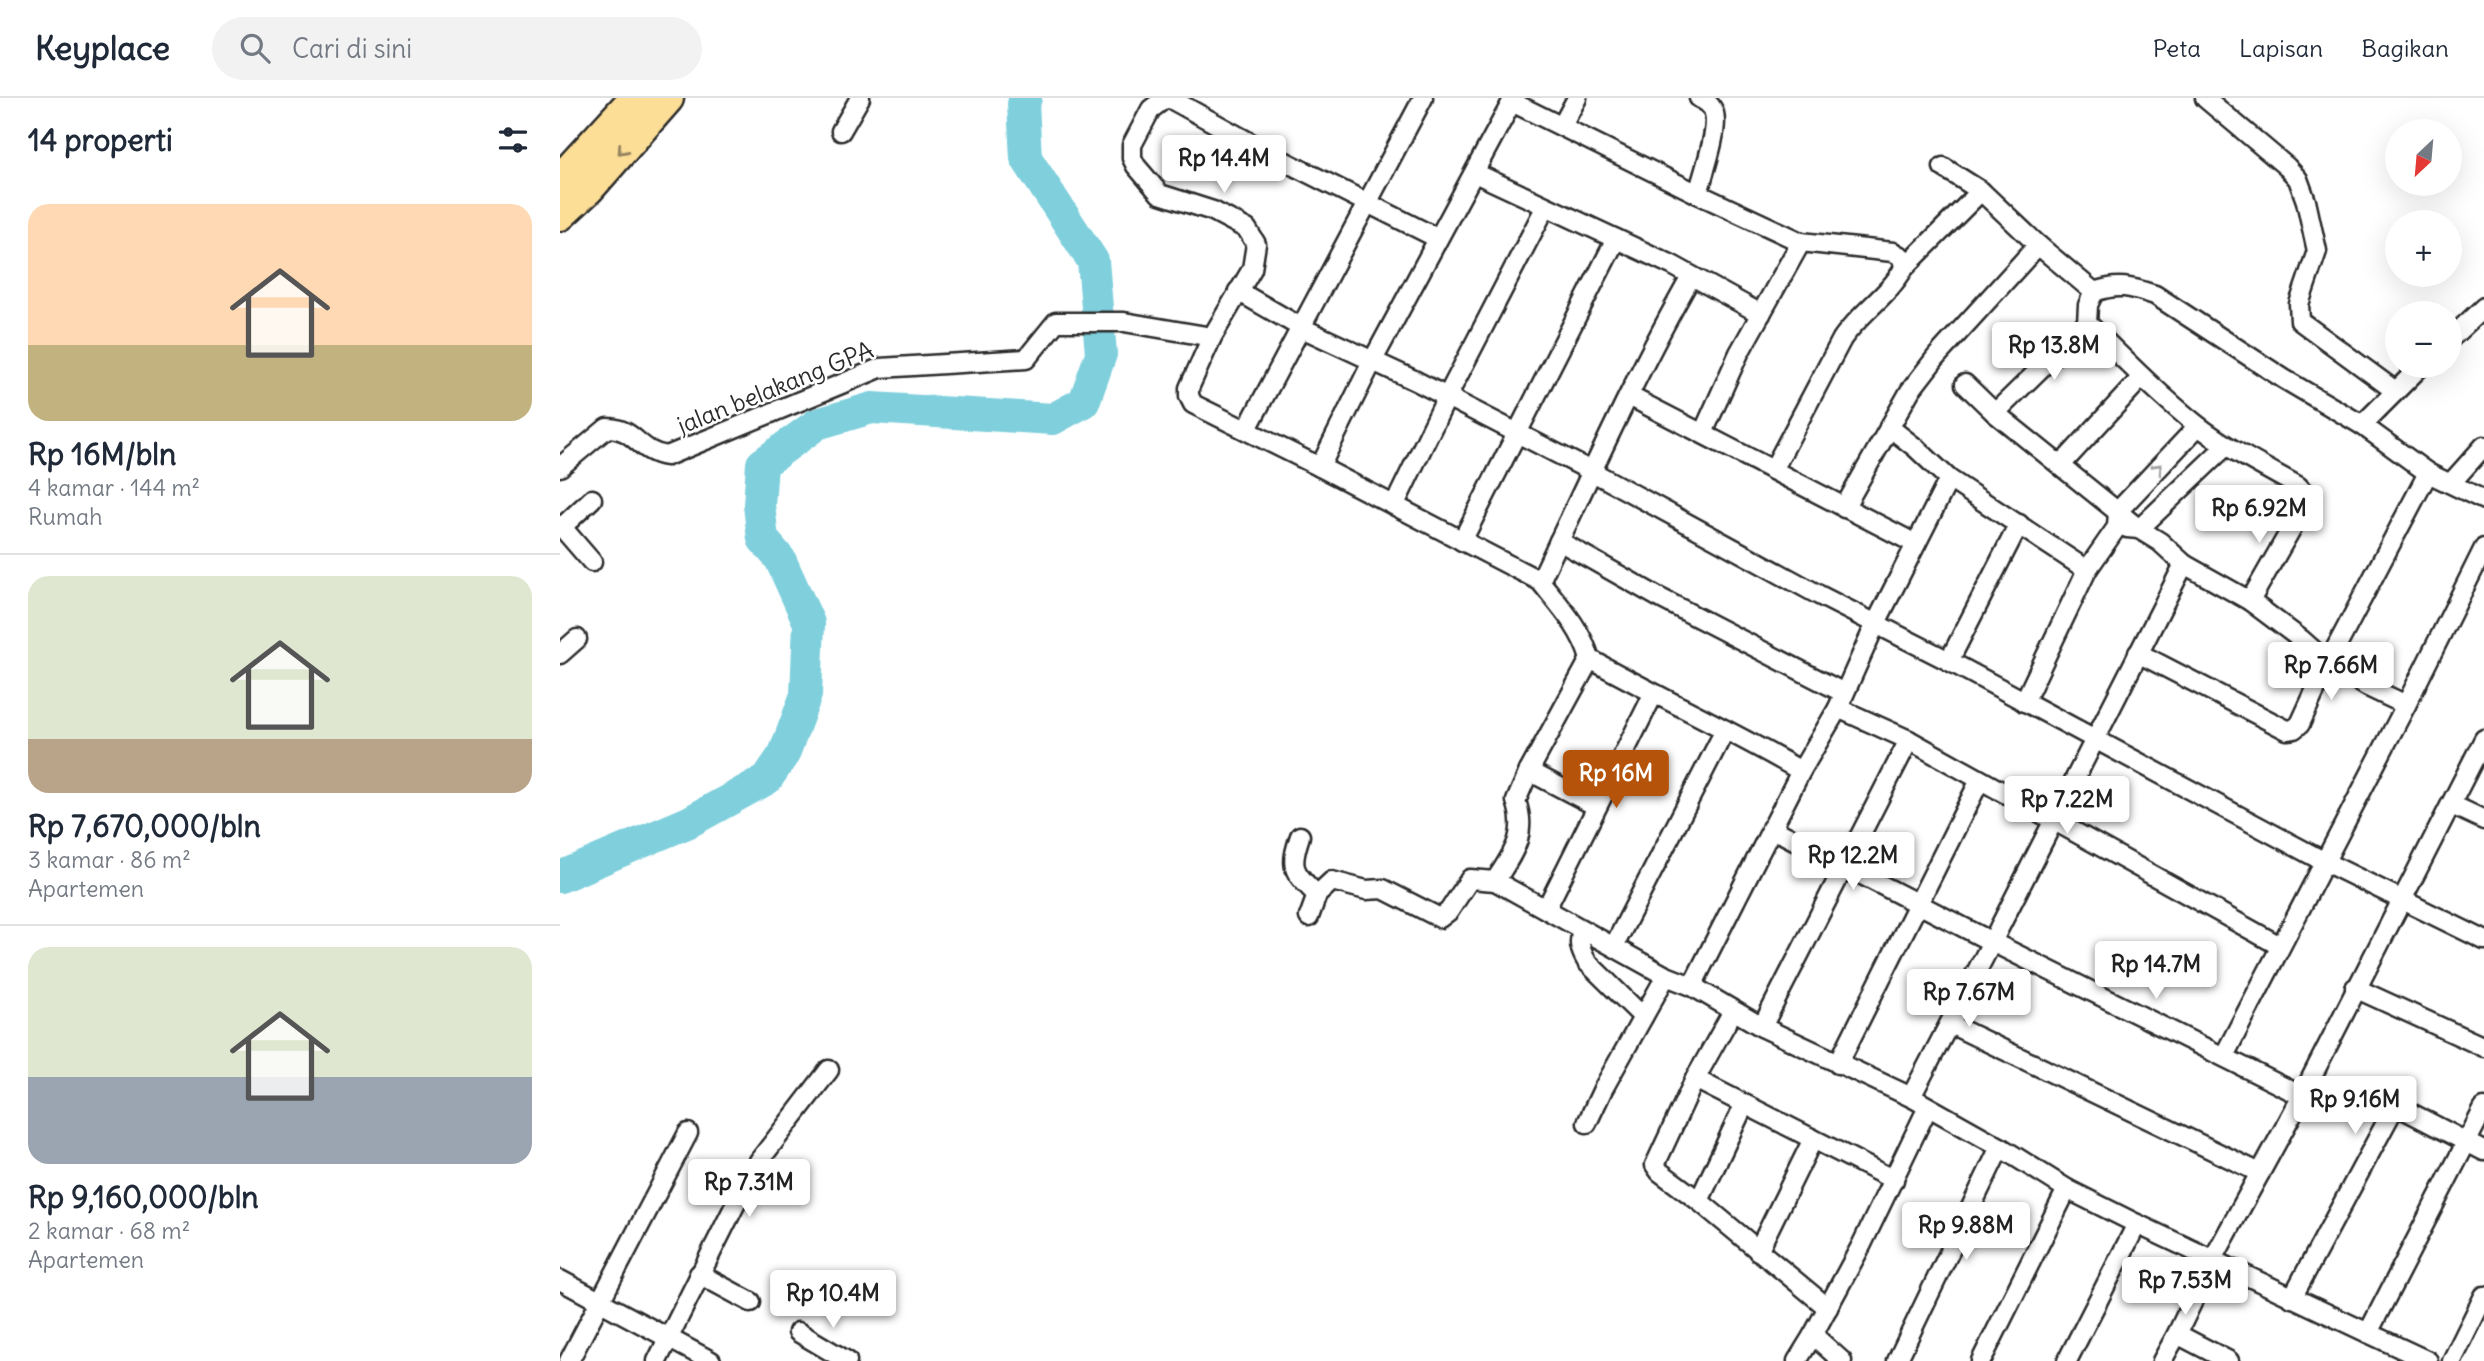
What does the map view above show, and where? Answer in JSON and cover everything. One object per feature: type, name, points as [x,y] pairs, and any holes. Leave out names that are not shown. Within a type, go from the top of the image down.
[{"type":"highway","points":[[560,181],[636,98]]},
{"type":"highway","points":[[560,214],[588,188],[667,98]]},
{"type":"street","points":[[841,131],[860,98]]},
{"type":"street","points":[[1437,238],[1167,98],[1151,109],[1132,145],[1132,158],[1146,180],[1160,194],[1213,211],[1247,229],[1256,244],[1252,269],[1212,337],[1189,388],[1193,404],[1395,504],[1540,582],[1572,621],[1590,659],[1653,695],[1801,771]]},
{"type":"street","points":[[1247,429],[1423,98]]},
{"type":"street","points":[[1562,126],[1577,98]]},
{"type":"street","points":[[2205,98],[2298,179],[2315,235],[2317,251],[2299,304],[2300,321],[2395,390]]},
{"type":"street","points":[[1698,194],[1716,123],[1713,109],[1704,99]]},
{"type":"street","points":[[1320,467],[1437,238],[1513,100],[1698,194],[1801,242],[1893,252],[1902,257],[1904,268]]},
{"type":"street","points":[[1943,167],[1981,191],[2038,245],[2094,292]]},
{"type":"street","points":[[1475,173],[1672,265],[1761,314]]},
{"type":"street","points":[[1773,470],[1842,339],[1855,321],[1981,191]]},
{"type":"street","points":[[1395,504],[1545,208]]},
{"type":"street","points":[[1462,541],[1616,239]]},
{"type":"street","points":[[1703,433],[1740,353],[1801,242]]},
{"type":"street","points":[[1844,508],[1910,391],[1937,356],[2038,245]]},
{"type":"street","points":[[1540,582],[1591,471],[1674,305],[1691,277]]},
{"type":"street","points":[[1995,413],[2087,323],[2088,305],[2094,292],[2112,285],[2136,289],[2155,295],[2284,379],[2362,425],[2428,473],[2484,500]]},
{"type":"street","points":[[1238,291],[1302,328],[1373,360],[1591,471],[1875,625],[1949,661],[2323,861],[2484,940]]},
{"type":"street","points":[[2462,328],[2484,307]]},
{"type":"street","name":"jalan belakang GPA","points":[[561,467],[607,428],[619,428],[629,433],[639,445],[653,454],[667,456],[880,368],[1026,359],[1056,322],[1125,322],[1212,337]]},
{"type":"street","points":[[2087,323],[2142,377],[2198,426],[2226,446],[2298,486],[2306,495],[2306,503],[2250,601]]},
{"type":"street","points":[[2061,466],[2142,377]]},
{"type":"street","points":[[2362,425],[2408,378]]},
{"type":"street","points":[[1965,384],[1995,413],[2061,466],[2117,519],[2160,542],[2184,564],[2250,601],[2328,663],[2366,686],[2406,705]]},
{"type":"street","points":[[1629,396],[1916,544]]},
{"type":"street","points":[[2024,702],[2087,570],[2117,519],[2198,426]]},
{"type":"street","points":[[1889,427],[1949,479],[2087,570]]},
{"type":"street","points":[[2139,529],[2226,446]]},
{"type":"street","points":[[2451,484],[2484,446]]},
{"type":"street","points":[[2138,653],[2287,730],[2294,729],[2300,724],[2328,663],[2428,473]]},
{"type":"street","points":[[1692,986],[1771,828],[1841,700],[1875,625],[1949,479]]},
{"type":"street","points":[[592,499],[561,526],[592,562]]},
{"type":"street","points":[[1949,661],[2019,524]]},
{"type":"street","points":[[1559,541],[1980,780],[2280,946]]},
{"type":"street","points":[[2224,1056],[2484,548]]},
{"type":"street","points":[[1911,1097],[2184,564]]},
{"type":"street","points":[[560,654],[577,639]]},
{"type":"street","points":[[1495,881],[1517,843],[1521,830],[1516,801],[1529,771],[1590,659]]},
{"type":"street","points":[[1546,909],[1653,695]]},
{"type":"street","points":[[1615,946],[1725,730]]},
{"type":"street","points":[[2162,1361],[2212,1261],[2302,1096],[2484,739]]},
{"type":"street","points":[[1762,1027],[1909,740]]},
{"type":"street","points":[[1529,771],[1596,806]]},
{"type":"street","points":[[1838,1064],[1980,780]]},
{"type":"street","points":[[2452,805],[2484,820]]},
{"type":"street","points":[[1771,828],[1992,942],[2302,1096]]},
{"type":"street","points":[[1300,836],[1293,859],[1297,875],[1317,895]]},
{"type":"street","points":[[1309,917],[1317,895],[1332,881],[1366,890],[1380,888],[1405,898],[1440,918],[1449,911],[1470,879],[1495,881],[1666,976],[1692,986],[1762,1027],[1911,1097],[2000,1147],[2067,1189],[2212,1261],[2428,1361]]},
{"type":"street","points":[[1582,930],[1579,942],[1587,962],[1643,1017]]},
{"type":"street","points":[[1587,1123],[1666,976]]},
{"type":"street","points":[[2355,988],[2484,1048]]},
{"type":"street","points":[[1733,1011],[1695,1079],[1655,1165],[1660,1172],[1828,1308]]},
{"type":"street","points":[[1950,1024],[2260,1173]]},
{"type":"street","points":[[657,1361],[699,1274],[759,1161],[829,1070]]},
{"type":"street","points":[[1695,1079],[1894,1180]]},
{"type":"street","points":[[1699,1201],[1744,1105]]},
{"type":"street","points":[[1797,1361],[1828,1308],[1928,1107]]},
{"type":"street","points":[[2292,1298],[2394,1108],[2405,1110],[2484,1150]]},
{"type":"street","points":[[2368,1333],[2484,1108]]},
{"type":"street","points":[[569,1361],[688,1133]]},
{"type":"street","points":[[1758,1251],[1813,1139]]},
{"type":"street","points":[[1897,1361],[2000,1147]]},
{"type":"street","points":[[1981,1361],[2067,1189]]},
{"type":"street","points":[[2067,1361],[2137,1224]]},
{"type":"street","points":[[699,1274],[751,1302]]},
{"type":"street","points":[[560,1280],[711,1361]]},
{"type":"street","points":[[2452,1361],[2484,1296]]},
{"type":"street","points":[[798,1332],[847,1361]]},
{"type":"street","points":[[2177,1334],[2229,1361]]},
{"type":"street","points":[[1813,1335],[1842,1361]]},
{"type":"waterway","points":[[560,877],[689,822],[767,779],[784,754],[806,695],[809,623],[780,559],[763,539],[759,505],[762,464],[817,424],[872,408],[1053,419],[1084,402],[1101,354],[1093,261],[1026,158],[1023,104],[1026,98]]}]
